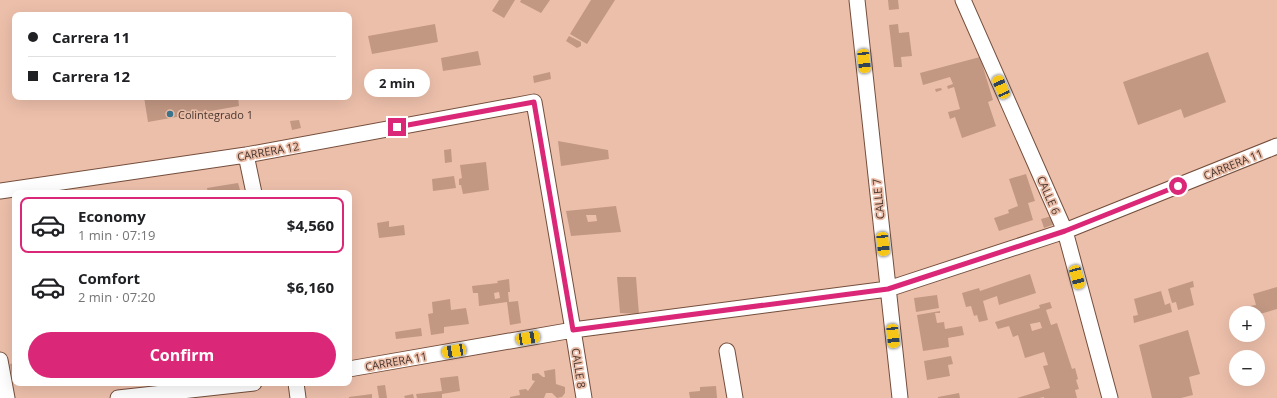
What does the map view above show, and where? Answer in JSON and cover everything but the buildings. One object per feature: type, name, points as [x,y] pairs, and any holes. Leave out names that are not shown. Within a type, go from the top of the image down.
[{"type":"street","name":"CALLE 7","points":[[857,0],[900,398]]},
{"type":"street","name":"CALLE 6","points":[[963,0],[1065,231],[1110,398]]},
{"type":"street","name":"CARRERA 12","points":[[0,191],[246,155],[534,102]]},
{"type":"street","name":"CALLE 8","points":[[534,102],[584,398]]},
{"type":"street","name":"CARRERA 11","points":[[352,368],[573,330],[888,289],[1065,231],[1277,146]]},
{"type":"street","points":[[246,155],[253,190]]},
{"type":"street","points":[[727,351],[735,398]]},
{"type":"street","points":[[0,360],[7,398]]},
{"type":"street","points":[[118,398],[227,386]]},
{"type":"street","points":[[296,386],[298,398]]},
{"type":"place","name":"Colintegrado 1","points":[[170,114]]},
{"type":"route","points":[[397,127],[534,102],[573,330],[888,289],[1065,231],[1178,186]]}]
